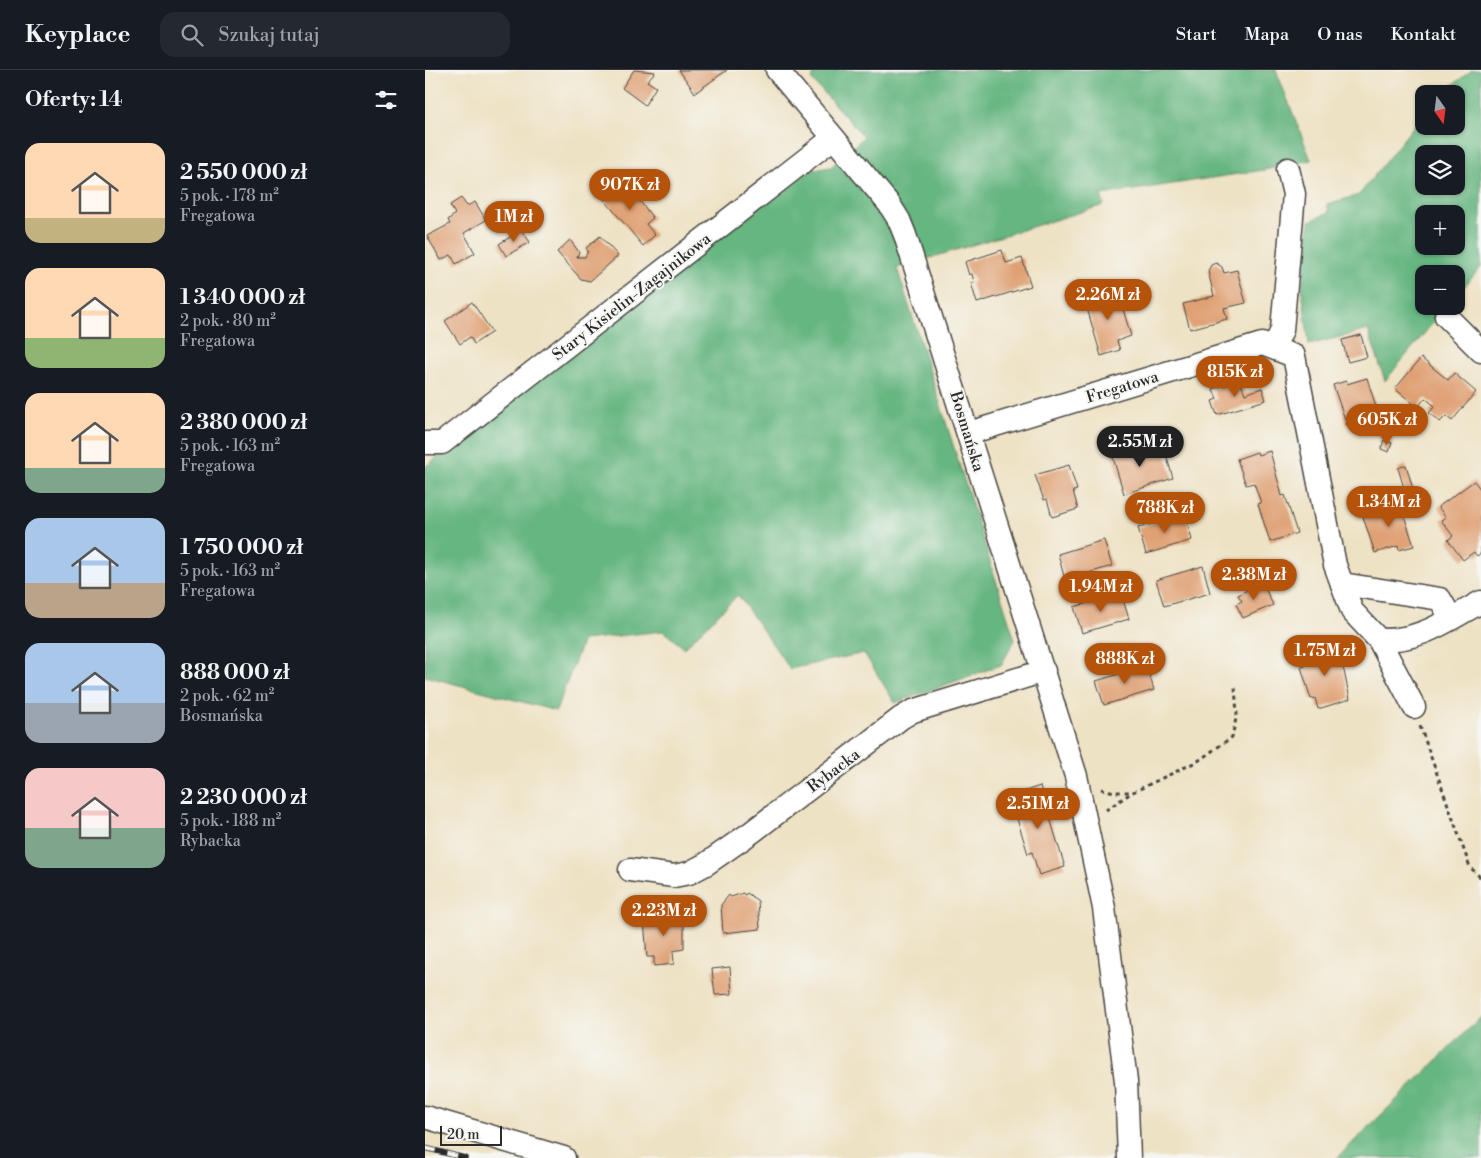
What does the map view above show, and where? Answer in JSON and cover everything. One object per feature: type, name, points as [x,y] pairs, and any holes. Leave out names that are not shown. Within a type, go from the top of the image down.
[{"type":"street","name":"Bosmańska","points":[[777,70],[832,139],[889,204],[899,220],[969,433],[1022,609],[1044,672],[1076,776],[1089,828],[1106,917],[1126,1081],[1129,1158]]},
{"type":"street","name":"Stary Kisielin-Zagajnikowa","points":[[425,445],[442,443],[832,139]]},
{"type":"street","points":[[1288,169],[1293,194],[1282,330],[1274,347],[1294,356],[1335,565],[1352,610],[1379,640],[1414,707]]},
{"type":"street","points":[[1446,316],[1481,350]]},
{"type":"street","name":"Fregatowa","points":[[969,433],[1262,344],[1274,347]]},
{"type":"street","points":[[1343,584],[1440,599],[1451,618]]},
{"type":"street","points":[[1379,640],[1418,636],[1481,602]]},
{"type":"street","name":"Rybacka","points":[[630,870],[673,876],[689,873],[706,864],[752,832],[901,718],[913,711],[1044,672]]},
{"type":"street","points":[[425,1117],[564,1158]]},
{"type":"path","points":[[1089,828],[1107,808],[1198,761],[1233,736],[1237,714],[1235,687]]},
{"type":"path","points":[[1414,707],[1470,867],[1481,878]]},
{"type":"path","points":[[1076,776],[1099,789],[1115,792],[1135,792]]},
{"type":"green space","points":[[815,70],[1276,70],[1311,160],[1264,170],[1101,195],[1104,205],[897,268],[1015,640],[1001,665],[895,703],[864,653],[790,669],[738,595],[684,648],[663,631],[583,640],[556,711],[425,676],[425,467],[801,172],[831,167],[864,137],[812,80]]},
{"type":"green space","points":[[1472,70],[1481,70],[1481,267],[1465,286],[1465,265],[1415,265],[1415,315],[1440,315],[1385,381],[1368,330],[1309,345],[1302,289],[1310,221],[1329,212],[1327,204],[1359,195],[1415,124],[1415,135],[1465,135],[1465,85],[1453,85]]},
{"type":"green space","points":[[1481,1017],[1481,1158],[1337,1158]]},
{"type":"building","points":[[634,70],[655,72],[647,81],[656,87],[645,105],[622,88]]},
{"type":"building","points":[[679,70],[727,70],[695,93]]},
{"type":"building","points":[[623,179],[653,218],[646,224],[655,235],[643,246],[602,197]]},
{"type":"building","points":[[461,198],[467,206],[475,202],[486,220],[464,233],[475,253],[456,264],[451,255],[441,260],[427,236],[450,224],[448,220],[455,214],[450,205]]},
{"type":"building","points":[[521,230],[530,242],[506,256],[499,244]]},
{"type":"building","points":[[600,236],[618,256],[590,281],[581,279],[557,252],[570,240],[579,252],[577,257],[585,257],[588,251],[586,248]]},
{"type":"building","points":[[1002,250],[1006,263],[1022,258],[1031,286],[977,303],[971,283],[974,282],[972,274],[969,275],[965,262]]},
{"type":"building","points":[[1216,263],[1222,267],[1224,273],[1237,270],[1246,303],[1224,308],[1227,319],[1190,329],[1183,304],[1214,296],[1208,271],[1211,265]]},
{"type":"building","points":[[1117,289],[1131,336],[1117,341],[1120,350],[1101,356],[1084,298]]},
{"type":"building","points":[[472,302],[492,332],[474,344],[470,337],[460,344],[445,321]]},
{"type":"building","points":[[1361,335],[1367,357],[1348,362],[1342,340]]},
{"type":"building","points":[[1421,358],[1448,380],[1454,373],[1476,392],[1452,421],[1446,416],[1440,422],[1429,413],[1435,406],[1425,398],[1418,407],[1395,389]]},
{"type":"building","points":[[1367,378],[1377,410],[1359,414],[1361,420],[1347,425],[1333,385],[1346,381],[1347,384]]},
{"type":"building","points":[[1240,381],[1245,394],[1262,388],[1266,400],[1217,415],[1212,401],[1217,399],[1213,389]]},
{"type":"building","points":[[1384,440],[1392,443],[1389,452],[1381,449]]},
{"type":"building","points":[[1131,442],[1136,456],[1164,448],[1173,478],[1124,494],[1110,448]]},
{"type":"building","points":[[1270,451],[1282,496],[1285,495],[1297,533],[1270,542],[1258,504],[1261,503],[1254,483],[1246,485],[1237,459],[1257,452],[1258,455]]},
{"type":"building","points":[[1069,465],[1077,490],[1073,491],[1078,509],[1052,517],[1047,499],[1044,500],[1035,475]]},
{"type":"building","points":[[1406,465],[1418,506],[1410,508],[1398,468]]},
{"type":"building","points":[[1474,481],[1481,490],[1481,553],[1477,556],[1474,552],[1463,560],[1448,540],[1453,536],[1441,520],[1446,517],[1438,507]]},
{"type":"building","points":[[1399,500],[1414,546],[1399,550],[1398,546],[1375,553],[1363,517],[1375,513],[1374,510],[1379,509],[1379,506]]},
{"type":"building","points":[[1185,514],[1192,540],[1146,554],[1138,528]]},
{"type":"building","points":[[1104,540],[1112,566],[1065,580],[1058,554]]},
{"type":"building","points":[[1203,566],[1210,593],[1164,606],[1156,580]]},
{"type":"building","points":[[1262,582],[1273,605],[1243,618],[1236,604],[1242,601],[1238,595]]},
{"type":"building","points":[[1121,593],[1129,619],[1082,633],[1074,607]]},
{"type":"building","points":[[1333,645],[1344,671],[1350,699],[1318,709],[1315,698],[1311,699],[1301,667],[1305,666],[1301,655]]},
{"type":"building","points":[[1147,666],[1154,690],[1104,705],[1096,681]]},
{"type":"building","points":[[1040,786],[1065,867],[1039,875],[1032,852],[1028,854],[1010,796]]},
{"type":"building","points":[[743,893],[745,895],[747,893],[758,901],[760,929],[723,933],[721,905],[729,895],[731,897]]},
{"type":"building","points":[[665,909],[665,918],[681,916],[684,926],[684,949],[673,951],[674,964],[654,966],[654,957],[647,957],[644,920],[652,919],[651,910]]},
{"type":"building","points":[[730,967],[732,994],[715,995],[712,969]]},
{"type":"railway","points":[[425,1148],[465,1158]]}]
